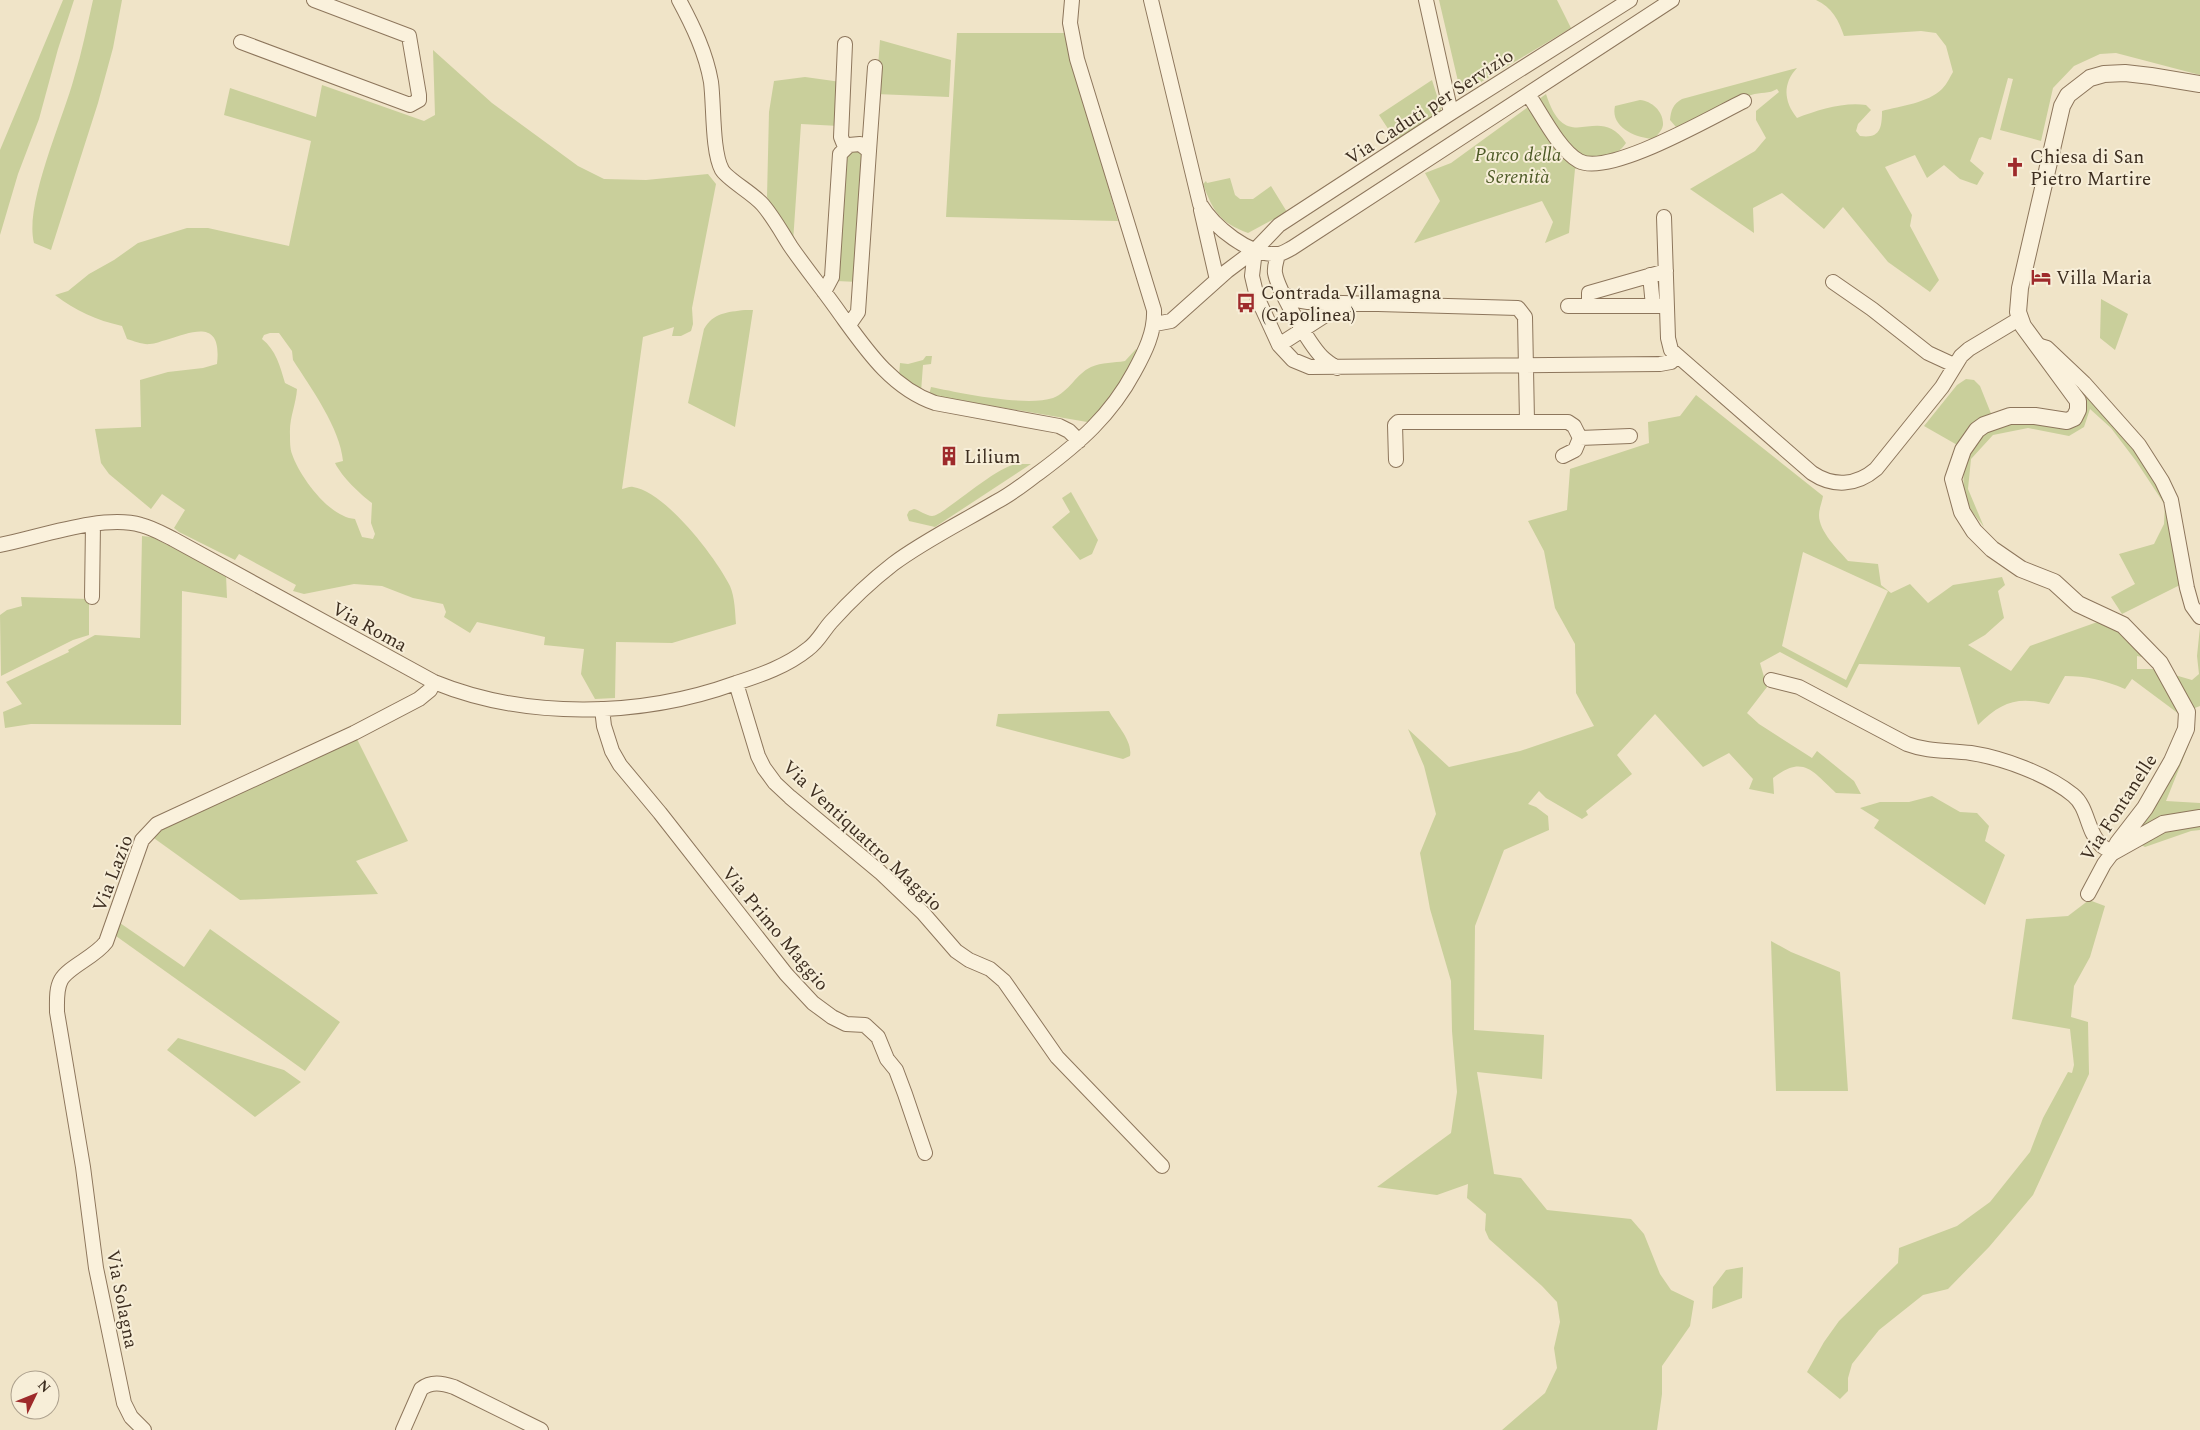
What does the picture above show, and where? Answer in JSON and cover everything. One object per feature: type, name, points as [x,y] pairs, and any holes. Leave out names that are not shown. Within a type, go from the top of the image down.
[{"type":"street","points":[[241,42],[410,105],[419,100],[420,95],[409,36],[314,0]]},
{"type":"street","points":[[679,0],[697,35],[706,60],[711,83],[716,144],[721,167],[725,174],[749,191],[763,205],[849,326],[886,372],[896,382],[921,398],[935,403],[1059,426],[1069,431],[1079,441]]},
{"type":"street","points":[[1072,0],[1069,15],[1077,59],[1150,292],[1155,324]]},
{"type":"street","points":[[1151,0],[1200,204],[1215,282]]},
{"type":"street","points":[[1426,0],[1450,113]]},
{"type":"street","name":"Via Caduti per Servizio","points":[[1155,324],[1170,321],[1255,250],[1279,225],[1450,113],[1630,0]]},
{"type":"street","points":[[1200,204],[1216,226],[1255,250],[1278,254],[1292,248],[1672,0]]},
{"type":"street","points":[[845,44],[841,137],[845,147]]},
{"type":"street","points":[[849,326],[858,312],[875,67]]},
{"type":"street","points":[[1664,217],[1668,338],[1671,350],[1676,357],[1812,473],[1822,479],[1843,483],[1866,478],[1876,469],[1942,387],[1954,365],[1969,349],[2019,318],[2020,289],[2029,243],[2062,106],[2068,95],[2090,78],[2104,74],[2142,75],[2200,84]]},
{"type":"street","points":[[1528,94],[1558,141],[1572,157],[1580,162],[1595,164],[1630,157],[1744,100]]},
{"type":"street","points":[[824,292],[832,277],[839,159],[845,147],[849,145],[860,144],[869,151]]},
{"type":"street","points":[[1255,250],[1252,276],[1257,297],[1279,345],[1293,360],[1301,365],[1319,368],[1338,368],[1660,364],[1670,362],[1676,357]]},
{"type":"street","points":[[1278,254],[1275,274],[1284,294],[1314,347],[1323,358],[1338,368]]},
{"type":"street","points":[[1589,306],[1589,293],[1666,271]]},
{"type":"street","points":[[1650,276],[1653,306]]},
{"type":"street","points":[[1832,282],[1872,309],[1928,353],[1954,365]]},
{"type":"street","points":[[1284,294],[1308,302],[1518,308],[1526,317],[1527,421]]},
{"type":"street","points":[[1279,345],[1327,314],[1350,303]]},
{"type":"street","points":[[1568,306],[1667,306]]},
{"type":"street","name":"Via Fontanelle","points":[[2019,318],[2078,401],[2078,410],[2074,418],[2067,421],[2035,416],[2010,416],[1984,425],[1977,430],[1963,450],[1954,479],[1962,512],[1974,531],[1992,549],[2021,568],[2054,582],[2078,604],[2123,624],[2160,663],[2187,712],[2186,728],[2172,761],[2145,808],[2104,864],[2088,894]]},
{"type":"street","name":"Via Roma","points":[[0,544],[93,524],[130,522],[152,528],[434,682],[481,698],[519,706],[602,709],[686,698],[736,683],[800,656],[811,647],[830,623],[859,594],[895,562],[1000,501],[1079,441],[1115,404],[1140,361],[1155,324]]},
{"type":"street","points":[[2037,345],[2047,348],[2084,383],[2139,444],[2162,481],[2171,500],[2186,588],[2192,606],[2200,617]]},
{"type":"street","points":[[1396,460],[1395,425],[1398,422],[1568,422],[1574,426],[1580,438],[1575,450],[1563,456]]},
{"type":"street","points":[[1580,438],[1630,436]]},
{"type":"street","points":[[92,597],[93,524]]},
{"type":"street","points":[[1771,680],[1799,687],[1919,749],[1970,753],[2000,760],[2055,784],[2073,795],[2079,802],[2100,844],[2114,852],[2163,824],[2200,818]]},
{"type":"street","name":"Via Lazio","points":[[83,1167],[57,1012],[57,994],[61,979],[100,950],[106,942],[142,840],[157,824],[352,734],[419,699],[430,690],[434,682]]},
{"type":"street","name":"Via Ventiquattro Maggio","points":[[736,683],[758,756],[775,783],[880,872],[923,913],[956,950],[997,974],[1013,993],[1060,1062],[1162,1166]]},
{"type":"street","name":"Via Primo Maggio","points":[[602,709],[604,726],[612,751],[620,765],[786,974],[814,1003],[832,1017],[846,1024],[865,1025],[878,1037],[887,1059],[899,1078],[925,1153]]},
{"type":"street","name":"Via Solagna","points":[[83,1167],[96,1268],[124,1403],[131,1417],[144,1430]]},
{"type":"street","points":[[403,1430],[421,1389],[440,1383],[454,1387],[541,1430]]},
{"type":"green space","points":[[63,0],[74,0],[58,49],[39,119],[18,174],[0,235],[0,150]]},
{"type":"green space","points":[[93,0],[122,0],[113,48],[98,103],[51,250],[34,243],[32,227],[34,207],[46,162],[77,68]]},
{"type":"green space","points":[[1439,0],[1557,0],[1571,28],[1461,94]]},
{"type":"green space","points":[[1816,0],[2200,0],[2200,75],[2116,53],[2100,54],[2074,66],[2053,88],[2041,141],[2000,130],[2013,79],[2008,78],[1991,140],[1979,138],[1970,161],[1984,173],[1977,185],[1960,179],[1944,165],[1927,178],[1915,155],[1885,167],[1912,215],[1910,226],[1939,280],[1930,292],[1888,262],[1843,207],[1824,229],[1782,193],[1753,208],[1754,233],[1690,189],[1755,151],[1766,138],[1756,120],[1756,111],[1779,92],[1777,89],[1771,92],[1751,95],[1696,121],[1676,127],[1670,120],[1671,113],[1675,105],[1682,99],[1797,68],[1789,80],[1786,93],[1789,106],[1797,118],[1840,106],[1866,105],[1871,110],[1858,124],[1856,131],[1860,136],[1872,136],[1876,134],[1880,127],[1882,111],[1929,98],[1947,83],[1953,72],[1946,46],[1936,33],[1921,31],[1844,36],[1834,15],[1826,6]]},
{"type":"green space","points":[[957,33],[1064,33],[1118,221],[946,217]]},
{"type":"green space","points":[[880,40],[951,60],[949,97],[876,94]]},
{"type":"green space","points":[[433,50],[492,103],[578,166],[604,179],[646,180],[708,174],[716,184],[692,308],[693,324],[691,331],[681,336],[672,336],[674,327],[643,337],[622,489],[632,487],[646,492],[675,513],[689,528],[714,559],[730,586],[734,600],[736,624],[672,643],[616,642],[615,698],[595,699],[581,674],[584,649],[544,645],[545,637],[477,622],[470,633],[444,617],[446,612],[443,604],[413,598],[382,586],[354,584],[304,594],[293,591],[296,585],[239,554],[235,560],[179,532],[174,528],[185,510],[162,494],[151,509],[109,474],[101,463],[95,429],[141,427],[140,380],[168,372],[203,368],[217,364],[215,340],[211,334],[197,332],[187,333],[154,344],[138,343],[127,339],[122,326],[87,314],[55,295],[68,291],[89,274],[114,260],[138,243],[187,228],[208,228],[289,246],[311,141],[224,115],[230,88],[316,117],[322,85],[424,121],[435,115]],"holes":[[[279,333],[292,351],[293,360],[331,422],[341,448],[343,461],[335,463],[352,485],[372,503],[371,523],[375,534],[373,539],[362,537],[355,519],[345,517],[326,504],[309,484],[296,463],[291,450],[290,429],[297,389],[285,383],[274,353],[262,339],[264,335]]]},
{"type":"green space","points":[[805,77],[841,82],[839,126],[801,124],[793,242],[767,197],[769,112],[774,81]]},
{"type":"green space","points":[[1432,80],[1443,115],[1398,144],[1379,115]]},
{"type":"green space","name":"Parco della Serenità","points":[[1546,94],[1554,113],[1563,123],[1573,127],[1604,126],[1615,131],[1626,143],[1616,153],[1575,169],[1569,233],[1545,243],[1553,222],[1542,201],[1414,243],[1440,201],[1425,173],[1451,163]]},
{"type":"green space","points":[[1640,100],[1649,102],[1662,116],[1663,125],[1661,131],[1654,139],[1632,134],[1616,120],[1615,106]]},
{"type":"green space","points":[[856,149],[864,154],[858,282],[836,281],[844,155]]},
{"type":"green space","points":[[1230,178],[1235,195],[1240,199],[1253,199],[1271,186],[1287,212],[1248,233],[1230,225],[1218,214],[1210,202],[1203,184],[1206,181],[1207,183]]},
{"type":"green space","points":[[2101,299],[2128,314],[2115,350],[2100,338]]},
{"type":"green space","points":[[753,310],[735,427],[688,403],[704,329],[716,316]]},
{"type":"green space","points":[[1136,349],[1140,354],[1093,423],[929,395],[931,387],[1010,400],[1027,401],[1053,398],[1064,392],[1081,374],[1091,367],[1099,364],[1125,361]]},
{"type":"green space","points":[[926,356],[932,356],[931,364],[923,365],[921,392],[899,376],[900,363],[908,364],[923,360]]},
{"type":"green space","points":[[2054,360],[2139,450],[2170,505],[2180,585],[2122,614],[2111,597],[2135,584],[2119,554],[2154,544],[2164,524],[2165,505],[2136,461],[2111,428],[2090,409],[2084,427],[2069,436],[2028,428],[1993,435],[1971,459],[1968,489],[1984,527],[1971,510],[1966,496],[1964,473],[1966,462],[1977,441],[1994,425],[2082,415],[2086,408],[2083,399]]},
{"type":"green space","points":[[1966,379],[1974,380],[1980,386],[1992,416],[1959,446],[1924,426],[1957,385]]},
{"type":"green space","points":[[1696,395],[1823,496],[1819,513],[1820,521],[1830,540],[1848,561],[1878,564],[1881,585],[1891,593],[1910,584],[1928,603],[1953,585],[2002,577],[2005,585],[1998,591],[2004,618],[1985,635],[1968,645],[2011,671],[2030,646],[2103,620],[2152,659],[2137,656],[2137,669],[2154,669],[2192,680],[2199,674],[2197,656],[2200,627],[2200,706],[2179,714],[2132,679],[2125,689],[2095,679],[2065,676],[2049,704],[2028,701],[2010,703],[1994,711],[1978,725],[1960,667],[1859,664],[1847,688],[1780,652],[1760,663],[1767,687],[1747,713],[1759,724],[1812,758],[1817,751],[1854,781],[1861,794],[1836,793],[1814,773],[1800,767],[1793,767],[1773,778],[1774,794],[1749,789],[1753,779],[1729,753],[1703,767],[1655,714],[1617,755],[1632,774],[1586,811],[1588,815],[1582,819],[1546,798],[1539,791],[1528,804],[1536,807],[1548,816],[1549,830],[1504,850],[1475,926],[1474,1030],[1544,1035],[1542,1079],[1477,1072],[1494,1174],[1521,1178],[1547,1210],[1631,1219],[1644,1234],[1660,1274],[1671,1290],[1694,1301],[1690,1326],[1662,1366],[1662,1394],[1657,1430],[1502,1430],[1545,1393],[1557,1368],[1554,1348],[1560,1322],[1557,1302],[1542,1286],[1489,1239],[1485,1230],[1486,1214],[1467,1198],[1468,1184],[1437,1195],[1377,1187],[1451,1133],[1457,1092],[1452,1031],[1451,981],[1430,909],[1420,853],[1436,814],[1424,766],[1408,729],[1449,767],[1520,751],[1594,726],[1576,693],[1575,644],[1555,608],[1544,551],[1528,521],[1567,510],[1570,469],[1649,443],[1648,422],[1680,416]],"holes":[[[1803,552],[1888,591],[1846,680],[1782,646]]]},
{"type":"green space","points":[[1017,464],[1031,464],[935,527],[909,521],[907,515],[909,511],[914,509],[930,516],[938,514],[995,474]]},
{"type":"green space","points":[[1071,492],[1098,540],[1092,554],[1080,560],[1052,527],[1070,512],[1062,498]]},
{"type":"green space","points":[[142,536],[152,537],[226,575],[227,598],[182,591],[181,725],[31,724],[5,728],[3,712],[22,704],[6,682],[69,652],[68,650],[95,635],[140,638]]},
{"type":"green space","points":[[21,597],[89,599],[89,635],[73,640],[1,676],[0,615],[7,610],[22,606]]},
{"type":"green space","points":[[1109,711],[1129,744],[1130,756],[1123,759],[996,726],[998,714]]},
{"type":"green space","points":[[355,735],[408,841],[356,861],[378,894],[240,900],[151,836],[161,825]]},
{"type":"green space","points":[[2184,742],[2189,744],[2166,801],[2200,803],[2200,814],[2143,825],[2142,817]]},
{"type":"green space","points":[[1932,796],[1960,812],[1977,813],[1989,826],[1985,841],[2005,855],[1985,905],[1874,828],[1879,820],[1860,808],[1880,802],[1909,802]]},
{"type":"green space","points":[[2200,824],[2200,830],[2191,831],[2145,847],[2141,845],[2157,834]]},
{"type":"green space","points":[[2089,900],[2105,906],[2090,957],[2074,986],[2071,1017],[2088,1022],[2089,1074],[2033,1195],[1989,1247],[1948,1289],[1923,1295],[1879,1330],[1852,1364],[1848,1378],[1848,1391],[1840,1399],[1807,1372],[1824,1342],[1839,1321],[1898,1263],[1899,1248],[1957,1226],[1990,1202],[2030,1152],[2043,1118],[2068,1072],[2072,1073],[2074,1065],[2070,1029],[2012,1019],[2026,919],[2068,916]]},
{"type":"green space","points":[[120,923],[184,967],[210,929],[340,1022],[305,1071],[116,936]]},
{"type":"green space","points":[[1771,941],[1791,952],[1840,972],[1848,1091],[1776,1091]]},
{"type":"green space","points":[[178,1038],[284,1070],[301,1082],[255,1117],[167,1050]]},
{"type":"green space","points":[[1743,1267],[1742,1298],[1712,1309],[1713,1287],[1726,1270]]},
{"type":"place","name":"Chiesa di San Pietro Martire","points":[[2015,167]]},
{"type":"place","name":"Villa Maria","points":[[2041,277]]},
{"type":"place","name":"Contrada Villamagna (Capolinea)","points":[[1246,303]]},
{"type":"place","name":"Lilium","points":[[949,456]]}]
